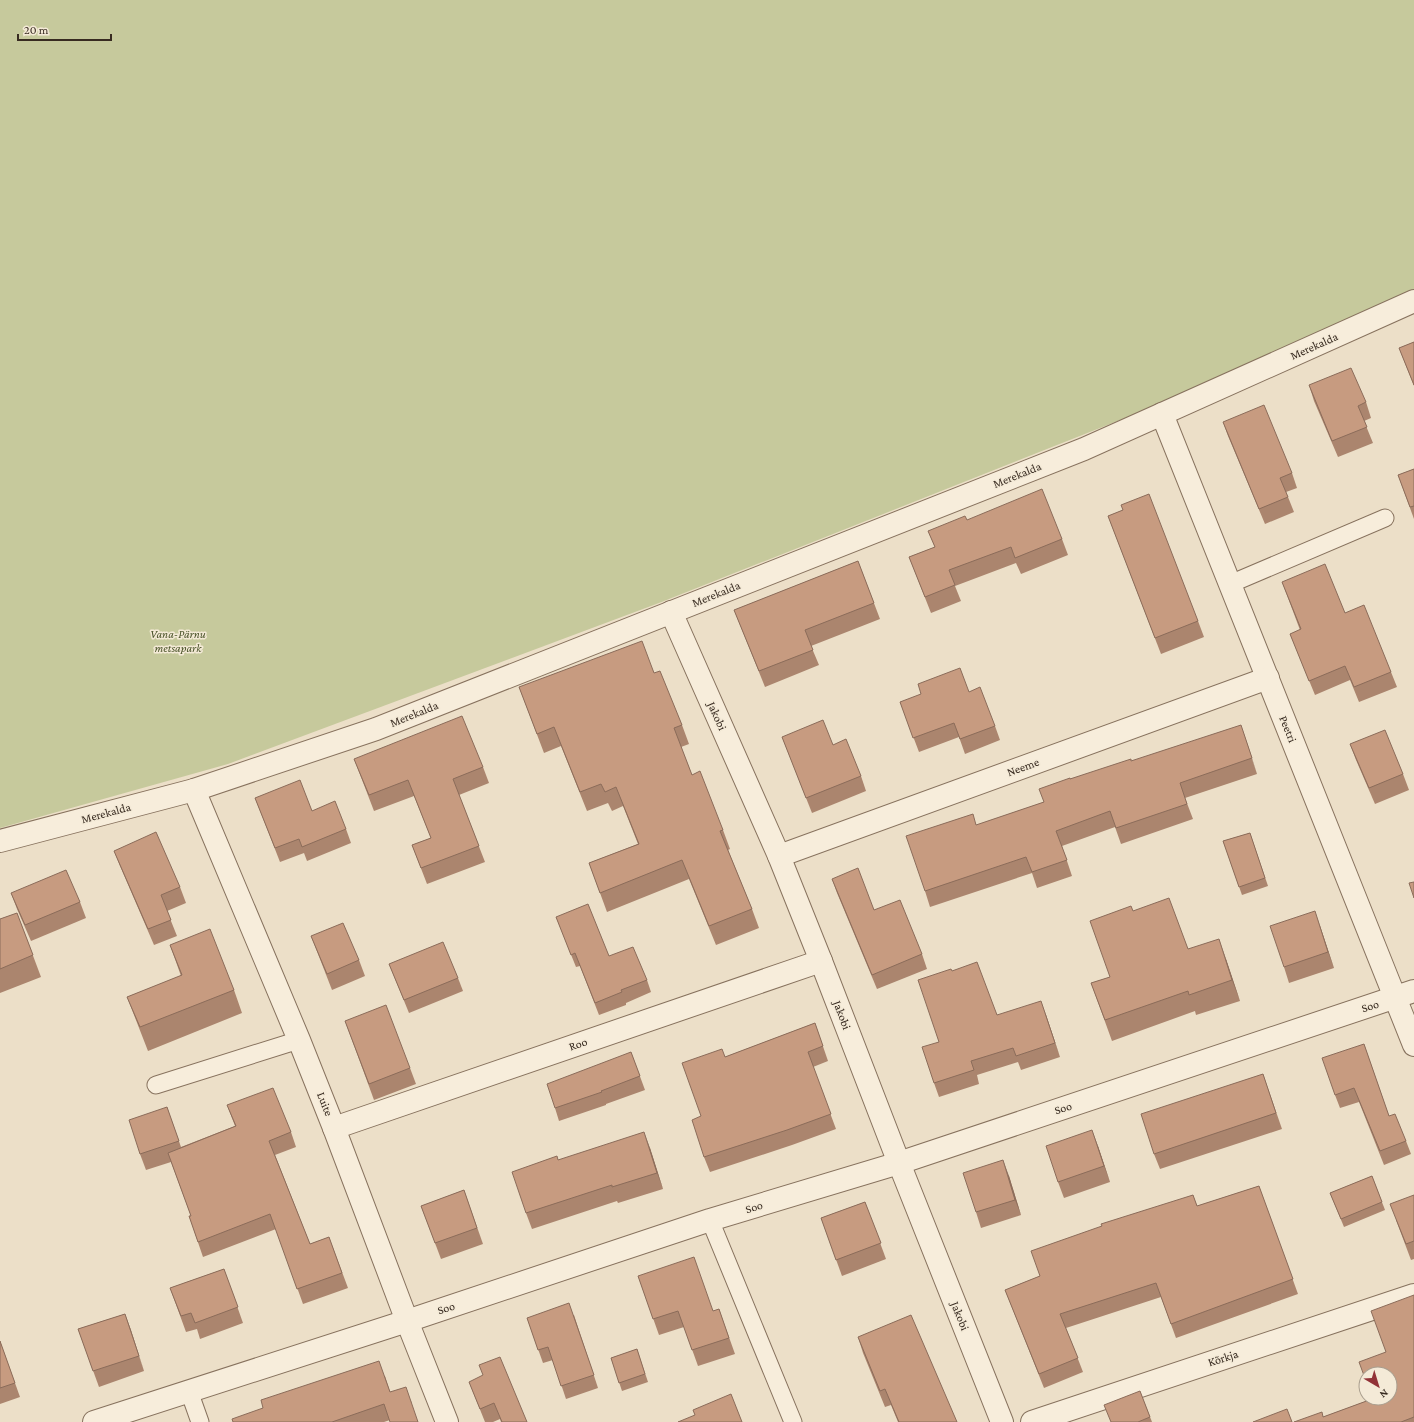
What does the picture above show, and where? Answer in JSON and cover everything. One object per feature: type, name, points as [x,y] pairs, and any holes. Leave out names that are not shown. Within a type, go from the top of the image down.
[{"type":"street","name":"Merekalda","points":[[0,841],[194,790],[376,729],[1084,449],[1414,301]]},
{"type":"street","name":"Peetri","points":[[1162,414],[1268,678],[1405,995],[1414,1045]]},
{"type":"street","name":"Jakobi","points":[[671,612],[779,856],[1002,1422]]},
{"type":"street","name":"Neeme","points":[[779,856],[1268,678]]},
{"type":"street","name":"Luite","points":[[194,790],[299,1040],[447,1422]]},
{"type":"street","name":"Roo","points":[[334,1128],[821,961]]},
{"type":"street","name":"Soo","points":[[94,1422],[407,1321],[710,1220],[899,1162],[1405,995]]},
{"type":"street","name":"Kõrkja","points":[[1032,1422],[1414,1295]]},
{"type":"lane","points":[[1230,584],[1385,518]]},
{"type":"lane","points":[[156,1085],[299,1040]]},
{"type":"lane","points":[[710,1220],[792,1422]]},
{"type":"lane","points":[[189,1391],[200,1422]]},
{"type":"green space","name":"Vana-Pärnu metsapark","points":[[0,0],[1414,0],[1414,289],[1148,409],[659,603],[228,764],[0,828]]},
{"type":"building","points":[[1414,342],[1414,385],[1399,348]]},
{"type":"building","points":[[1351,368],[1366,402],[1358,406],[1367,427],[1332,441],[1309,385]]},
{"type":"building","points":[[1264,405],[1292,473],[1280,478],[1288,497],[1259,509],[1223,422]]},
{"type":"building","points":[[1414,469],[1414,506],[1410,507],[1398,475]]},
{"type":"building","points":[[1042,489],[1062,539],[1015,558],[1011,547],[949,570],[955,585],[925,597],[909,557],[935,547],[928,531],[965,516],[967,520]]},
{"type":"building","points":[[1149,494],[1198,621],[1155,638],[1108,516],[1123,510],[1121,505]]},
{"type":"building","points":[[858,561],[874,603],[805,630],[813,650],[759,671],[734,610]]},
{"type":"building","points":[[1325,564],[1345,613],[1364,605],[1391,672],[1354,687],[1345,666],[1309,681],[1290,634],[1301,629],[1282,582]]},
{"type":"building","points":[[642,641],[654,673],[660,671],[682,725],[674,728],[692,775],[700,771],[723,830],[720,831],[752,909],[709,926],[682,860],[600,893],[589,863],[639,844],[616,787],[605,792],[601,784],[580,792],[554,727],[537,734],[519,687]]},
{"type":"building","points":[[960,668],[969,692],[980,687],[995,726],[960,739],[954,723],[913,738],[900,702],[921,694],[918,684]]},
{"type":"building","points":[[462,716],[483,767],[453,779],[479,846],[421,868],[412,845],[431,838],[408,780],[369,795],[354,759]]},
{"type":"building","points":[[823,720],[833,745],[846,739],[861,776],[806,798],[782,737]]},
{"type":"building","points":[[1241,725],[1252,758],[1180,783],[1187,804],[1116,828],[1110,811],[1056,831],[1067,860],[1032,872],[1026,857],[925,891],[906,836],[973,814],[976,825],[1044,802],[1039,789]]},
{"type":"building","points":[[1385,730],[1403,774],[1369,788],[1350,744]]},
{"type":"building","points":[[300,780],[312,811],[335,801],[346,829],[302,847],[299,839],[275,848],[255,798]]},
{"type":"building","points":[[156,832],[180,887],[161,895],[171,920],[148,929],[114,851]]},
{"type":"building","points":[[1250,833],[1265,878],[1239,887],[1223,841]]},
{"type":"building","points":[[858,868],[874,910],[900,900],[922,954],[872,975],[832,879]]},
{"type":"building","points":[[66,870],[80,902],[25,925],[11,893]]},
{"type":"building","points":[[1414,882],[1414,898],[1409,883]]},
{"type":"building","points":[[1169,898],[1188,949],[1219,939],[1232,980],[1189,995],[1188,991],[1105,1020],[1091,983],[1110,977],[1090,921],[1131,906],[1133,911]]},
{"type":"building","points":[[588,904],[609,956],[633,947],[647,980],[621,990],[622,992],[595,1003],[575,953],[571,955],[556,917]]},
{"type":"building","points":[[1315,911],[1328,952],[1284,967],[1270,926]]},
{"type":"building","points":[[17,913],[33,955],[0,969],[0,919]]},
{"type":"building","points":[[343,923],[359,960],[327,974],[311,936]]},
{"type":"building","points":[[210,929],[234,990],[140,1027],[127,997],[182,975],[170,945]]},
{"type":"building","points":[[443,942],[458,978],[404,1000],[389,964]]},
{"type":"building","points":[[977,962],[997,1015],[1041,1001],[1055,1043],[1016,1056],[1013,1048],[971,1061],[974,1070],[934,1083],[922,1047],[939,1042],[918,980],[951,969],[952,971]]},
{"type":"building","points":[[386,1005],[410,1068],[369,1084],[345,1021]]},
{"type":"building","points":[[815,1023],[823,1046],[808,1052],[831,1114],[704,1157],[692,1120],[701,1116],[682,1063],[722,1049],[725,1057]]},
{"type":"building","points":[[1364,1044],[1389,1116],[1395,1114],[1406,1141],[1380,1151],[1354,1088],[1335,1095],[1322,1058]]},
{"type":"building","points":[[631,1052],[640,1076],[601,1091],[602,1092],[555,1108],[547,1084]]},
{"type":"building","points":[[1263,1074],[1276,1113],[1154,1154],[1141,1114]]},
{"type":"building","points":[[273,1088],[291,1132],[269,1141],[310,1244],[329,1237],[342,1273],[297,1289],[270,1214],[198,1242],[189,1216],[191,1216],[168,1153],[236,1126],[227,1105]]},
{"type":"building","points":[[167,1107],[179,1141],[140,1154],[129,1120]]},
{"type":"building","points":[[1092,1130],[1104,1166],[1058,1182],[1046,1146]]},
{"type":"building","points":[[644,1132],[657,1173],[612,1187],[612,1185],[526,1213],[512,1172],[557,1156],[558,1160]]},
{"type":"building","points":[[1003,1160],[1015,1200],[976,1212],[963,1173]]},
{"type":"building","points":[[1372,1176],[1382,1202],[1341,1219],[1330,1193]]},
{"type":"building","points":[[1259,1186],[1293,1279],[1171,1324],[1156,1283],[1060,1314],[1078,1358],[1039,1374],[1005,1290],[1040,1276],[1031,1251],[1102,1226],[1101,1224],[1193,1195],[1197,1206]]},
{"type":"building","points":[[464,1190],[477,1228],[435,1243],[421,1206]]},
{"type":"building","points":[[1414,1195],[1414,1241],[1406,1244],[1390,1204]]},
{"type":"building","points":[[865,1202],[881,1243],[836,1260],[821,1218]]},
{"type":"building","points":[[694,1257],[713,1311],[719,1309],[729,1338],[692,1350],[678,1311],[653,1319],[638,1276]]},
{"type":"building","points":[[224,1269],[238,1307],[195,1323],[191,1313],[181,1316],[170,1288]]},
{"type":"building","points":[[1414,1295],[1414,1417],[1401,1422],[1294,1422],[1322,1412],[1323,1417],[1358,1404],[1358,1406],[1398,1406],[1398,1366],[1360,1366],[1359,1362],[1386,1352],[1371,1311]]},
{"type":"building","points":[[569,1303],[594,1375],[561,1386],[548,1347],[538,1350],[527,1318]]},
{"type":"building","points":[[125,1314],[139,1356],[93,1371],[78,1329]]},
{"type":"building","points":[[911,1315],[957,1422],[899,1422],[885,1389],[880,1391],[858,1337]]},
{"type":"building","points":[[0,1341],[15,1383],[0,1388]]},
{"type":"building","points":[[637,1349],[645,1374],[619,1383],[611,1358]]},
{"type":"building","points":[[500,1357],[527,1422],[502,1422],[494,1403],[480,1409],[469,1382],[483,1375],[479,1365]]},
{"type":"building","points":[[379,1361],[390,1392],[406,1387],[418,1422],[390,1422],[384,1404],[332,1422],[233,1422],[232,1419],[263,1408],[261,1400]]},
{"type":"building","points":[[1140,1391],[1150,1417],[1138,1422],[1111,1422],[1104,1405]]},
{"type":"building","points":[[731,1394],[742,1422],[678,1422],[695,1415],[693,1410]]},
{"type":"building","points":[[1287,1409],[1292,1422],[1253,1422]]}]
